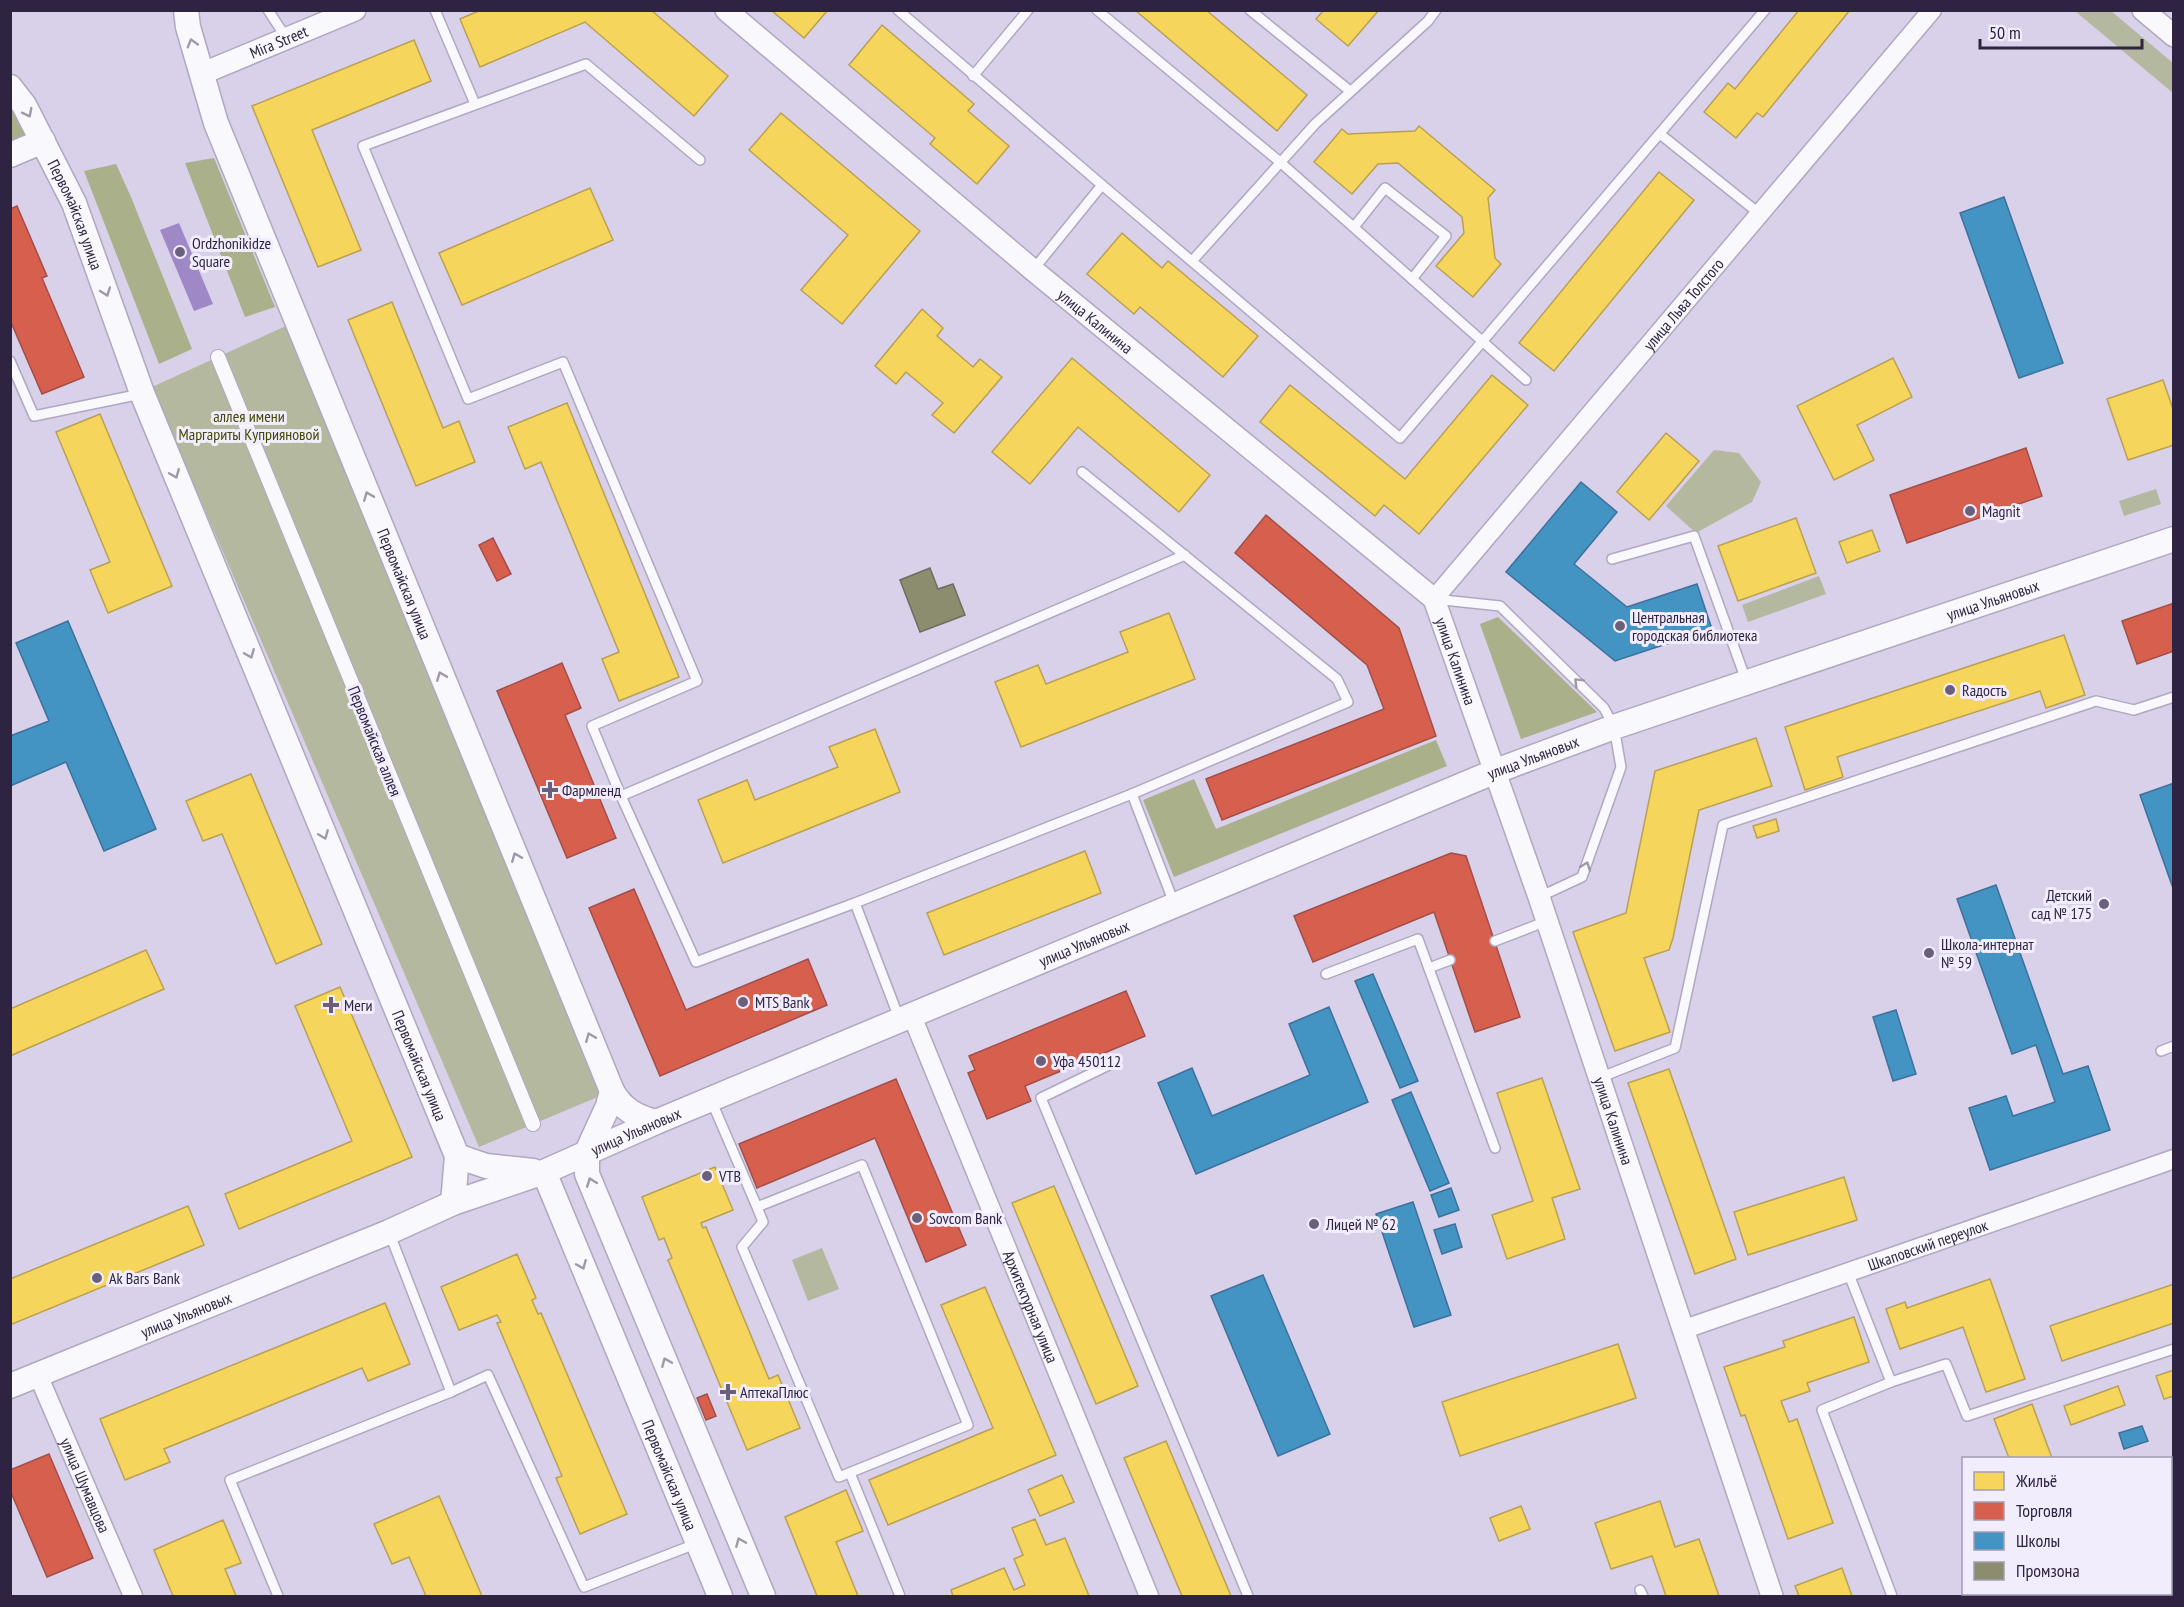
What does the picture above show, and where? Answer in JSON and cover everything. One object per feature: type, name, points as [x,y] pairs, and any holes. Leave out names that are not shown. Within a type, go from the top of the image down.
[{"type":"main road","name":"Первомайская улица","points":[[186,10],[188,27],[216,123],[612,1091],[619,1103],[630,1112],[656,1122]]},
{"type":"main road","name":"Первомайская улица","points":[[10,87],[24,105],[74,203],[142,393],[457,1156],[453,1203]]},
{"type":"main road","points":[[10,155],[43,141]]},
{"type":"main road","name":"улица Ульяновых","points":[[10,1386],[389,1232],[453,1203],[544,1172],[656,1122],[1496,771],[1614,727],[2174,538]]},
{"type":"main road","points":[[612,1091],[608,1106],[586,1152],[587,1174],[763,1596]]},
{"type":"main road","points":[[457,1156],[486,1166],[516,1171],[544,1172]]},
{"type":"main road","name":"Первомайская улица","points":[[544,1172],[720,1596]]},
{"type":"street","name":"Mira Street","points":[[201,74],[355,10]]},
{"type":"street","name":"улица Калинина","points":[[726,10],[1033,270],[1434,599],[1539,897],[1772,1596]]},
{"type":"street","name":"улица Льва Толстого","points":[[1434,599],[1932,10]]},
{"type":"street","points":[[2143,10],[2174,36]]},
{"type":"street","name":"Первомайская аллея","points":[[218,357],[533,1124]]},
{"type":"street","name":"Архитектурная улица","points":[[906,1018],[1149,1596]]},
{"type":"street","name":"Шкаповский переулок","points":[[1682,1330],[2174,1159]]},
{"type":"street","name":"улица Шумавцова","points":[[38,1375],[133,1596]]},
{"type":"lane","points":[[268,10],[287,39]]},
{"type":"lane","points":[[435,10],[475,104]]},
{"type":"lane","points":[[898,10],[1400,438],[1765,10]]},
{"type":"lane","points":[[974,76],[1028,10]]},
{"type":"lane","points":[[1097,10],[1280,162],[1526,380]]},
{"type":"lane","points":[[1250,10],[1350,91]]},
{"type":"lane","points":[[1192,261],[1315,124],[1428,21],[1436,10]]},
{"type":"lane","points":[[700,160],[586,64],[363,146],[468,399],[563,362],[697,681],[592,726],[696,962],[855,903],[1132,794],[1348,702],[1337,679],[1082,472]]},
{"type":"lane","points":[[1660,134],[1761,215]]},
{"type":"lane","points":[[1033,270],[1102,185]]},
{"type":"lane","points":[[1354,227],[1385,188],[1446,236],[1412,279]]},
{"type":"lane","points":[[10,361],[34,416],[142,393]]},
{"type":"lane","points":[[1612,559],[1694,536],[1747,683]]},
{"type":"lane","points":[[621,796],[1185,555]]},
{"type":"lane","points":[[1434,599],[1500,606],[1604,708],[1614,727],[1622,767],[1582,877],[1539,897]]},
{"type":"lane","points":[[1599,1078],[1675,1048],[1723,825],[2096,701],[2134,710],[2174,697]]},
{"type":"lane","points":[[1132,794],[1175,905]]},
{"type":"lane","points":[[855,903],[906,1018]]},
{"type":"lane","points":[[1495,941],[1547,921]]},
{"type":"lane","points":[[1326,974],[1418,939],[1495,1148]]},
{"type":"lane","points":[[1429,969],[1450,960]]},
{"type":"lane","points":[[2161,1051],[2174,1046]]},
{"type":"lane","points":[[1113,1063],[1041,1098],[1248,1596]]},
{"type":"lane","points":[[711,1100],[757,1208],[763,1222],[742,1247],[838,1477],[968,1425],[862,1165],[757,1208]]},
{"type":"lane","points":[[389,1232],[451,1392]]},
{"type":"lane","points":[[1848,1272],[1891,1382]]},
{"type":"lane","points":[[1892,1596],[1822,1410],[1891,1382],[1946,1364],[1967,1416],[2174,1349]]},
{"type":"lane","points":[[278,1596],[230,1480],[488,1375],[584,1592],[698,1542]]},
{"type":"lane","points":[[850,1473],[900,1596]]},
{"type":"green space","points":[[2075,11],[2111,11],[2173,63],[2173,93]]},
{"type":"green space","points":[[10,107],[29,133],[11,142],[10,142]]},
{"type":"green space","points":[[214,158],[275,307],[245,317],[185,163]]},
{"type":"green space","points":[[116,164],[192,349],[159,364],[84,171]]},
{"type":"green space","name":"аллея имени Маргариты Куприяновой","points":[[288,325],[600,1096],[479,1147],[152,387]]},
{"type":"green space","points":[[1714,450],[1739,453],[1761,482],[1752,502],[1696,533],[1666,506]]},
{"type":"green space","points":[[2156,489],[2161,504],[2124,516],[2119,501]]},
{"type":"green space","points":[[1819,576],[1826,594],[1748,622],[1742,605]]},
{"type":"green space","points":[[1498,617],[1597,712],[1521,739],[1480,624]]},
{"type":"green space","points":[[1436,740],[1447,766],[1174,877],[1143,800],[1194,779],[1216,829]]},
{"type":"green space","points":[[822,1248],[839,1289],[808,1301],[792,1260]]},
{"type":"shaded area","points":[[179,223],[213,304],[194,311],[160,230]]},
{"type":"building: Жильё","points":[[481,10],[651,10],[728,76],[694,116],[585,22],[480,67],[460,19]]},
{"type":"building: Жильё","points":[[771,10],[828,10],[804,38]]},
{"type":"building: Жильё","points":[[1135,10],[1206,10],[1307,95],[1277,131]]},
{"type":"building: Жильё","points":[[1324,10],[1379,10],[1348,46],[1316,19]]},
{"type":"building: Жильё","points":[[1799,10],[1850,10],[1763,117],[1757,113],[1736,138],[1704,112],[1728,83],[1735,89]]},
{"type":"building: Жильё","points":[[882,25],[974,104],[968,111],[1009,146],[977,184],[930,144],[935,138],[849,65]]},
{"type":"building: Жильё","points":[[414,40],[431,81],[312,130],[361,250],[318,267],[252,106]]},
{"type":"building: Жильё","points":[[781,113],[920,231],[842,324],[801,290],[848,235],[749,150]]},
{"type":"building: Жильё","points":[[1419,126],[1495,190],[1488,198],[1495,258],[1501,264],[1473,297],[1436,266],[1464,233],[1462,217],[1398,163],[1378,164],[1352,194],[1314,162],[1342,129],[1348,134],[1415,131]]},
{"type":"building: Жильё","points":[[1659,172],[1694,200],[1554,371],[1519,343]]},
{"type":"building: Жильё","points":[[590,188],[613,240],[462,305],[439,253]]},
{"type":"building: Жильё","points":[[1122,233],[1162,268],[1168,261],[1258,336],[1223,377],[1140,307],[1134,314],[1087,274]]},
{"type":"building: Жильё","points":[[392,302],[443,428],[459,421],[475,462],[416,486],[348,320]]},
{"type":"building: Жильё","points":[[922,309],[943,328],[937,336],[973,367],[980,359],[1002,377],[954,433],[932,415],[943,403],[906,372],[896,384],[875,366]]},
{"type":"building: Жильё","points":[[1072,358],[1210,475],[1179,512],[1078,427],[1030,484],[992,452]]},
{"type":"building: Жильё","points":[[1893,358],[1912,397],[1857,425],[1874,460],[1834,480],[1797,406]]},
{"type":"building: Жильё","points":[[1492,375],[1528,405],[1419,534],[1384,505],[1375,516],[1260,422],[1290,385],[1405,479]]},
{"type":"building: Жильё","points":[[2163,380],[2174,412],[2174,445],[2128,460],[2107,399]]},
{"type":"building: Жильё","points":[[567,403],[679,677],[619,701],[602,659],[619,652],[541,462],[525,469],[508,427]]},
{"type":"building: Жильё","points":[[100,414],[172,586],[108,613],[90,570],[110,562],[56,432]]},
{"type":"building: Жильё","points":[[1666,433],[1699,461],[1649,520],[1617,492]]},
{"type":"building: Жильё","points":[[1796,518],[1816,573],[1738,601],[1718,546]]},
{"type":"building: Жильё","points":[[1872,530],[1880,551],[1847,563],[1839,542]]},
{"type":"building: Жильё","points":[[1169,613],[1195,679],[1021,747],[995,682],[1038,665],[1046,684],[1128,652],[1120,632]]},
{"type":"building: Жильё","points":[[2064,635],[2085,695],[2046,708],[2040,691],[1837,757],[1843,777],[1805,790],[1785,727]]},
{"type":"building: Жильё","points":[[875,729],[900,792],[723,863],[698,800],[747,780],[755,800],[838,767],[829,747]]},
{"type":"building: Жильё","points":[[1756,738],[1772,786],[1699,810],[1669,950],[1644,958],[1670,1032],[1615,1051],[1573,932],[1626,913],[1655,771]]},
{"type":"building: Жильё","points":[[251,774],[322,944],[276,964],[222,834],[203,841],[186,801]]},
{"type":"building: Жильё","points":[[1776,819],[1779,831],[1757,838],[1753,826]]},
{"type":"building: Жильё","points":[[1085,851],[1101,893],[944,955],[927,913]]},
{"type":"building: Жильё","points":[[146,950],[164,989],[10,1056],[10,1009]]},
{"type":"building: Жильё","points":[[340,987],[412,1157],[239,1229],[225,1194],[352,1141],[295,1006]]},
{"type":"building: Жильё","points":[[1669,1069],[1736,1259],[1695,1274],[1628,1083]]},
{"type":"building: Жильё","points":[[1542,1078],[1580,1189],[1552,1198],[1565,1239],[1507,1259],[1492,1215],[1533,1201],[1497,1093]]},
{"type":"building: Жильё","points":[[715,1167],[733,1210],[701,1223],[703,1228],[706,1227],[769,1379],[778,1375],[800,1428],[747,1450],[668,1260],[672,1258],[664,1238],[659,1240],[642,1197]]},
{"type":"building: Жильё","points":[[1844,1177],[1857,1220],[1748,1255],[1734,1212]]},
{"type":"building: Жильё","points":[[1054,1186],[1138,1386],[1096,1404],[1012,1203]]},
{"type":"building: Жильё","points":[[188,1206],[204,1245],[10,1325],[10,1279]]},
{"type":"building: Жильё","points":[[517,1254],[536,1298],[532,1300],[538,1314],[541,1313],[627,1514],[580,1534],[556,1478],[562,1476],[497,1323],[501,1322],[497,1315],[459,1330],[441,1287]]},
{"type":"building: Жильё","points":[[1990,1279],[2025,1379],[1986,1392],[1963,1327],[1900,1349],[1886,1309],[1905,1302],[1907,1308]]},
{"type":"building: Жильё","points":[[2174,1284],[2174,1323],[2062,1361],[2050,1326]]},
{"type":"building: Жильё","points":[[985,1287],[1056,1455],[888,1525],[869,1480],[993,1428],[941,1305]]},
{"type":"building: Жильё","points":[[385,1303],[410,1364],[368,1381],[362,1368],[164,1449],[170,1462],[125,1480],[100,1419]]},
{"type":"building: Жильё","points":[[1854,1317],[1869,1362],[1807,1383],[1810,1391],[1781,1401],[1789,1422],[1797,1419],[1833,1523],[1788,1539],[1745,1415],[1741,1416],[1724,1367],[1785,1347],[1783,1341]]},
{"type":"building: Жильё","points":[[1618,1344],[1636,1398],[1460,1456],[1442,1402]]},
{"type":"building: Жильё","points":[[2174,1370],[2174,1396],[2164,1399],[2156,1376]]},
{"type":"building: Жильё","points":[[2118,1386],[2125,1405],[2071,1425],[2064,1406]]},
{"type":"building: Жильё","points":[[2032,1404],[2052,1457],[2009,1457],[1994,1419]]},
{"type":"building: Жильё","points":[[1166,1441],[1231,1596],[1182,1596],[1124,1458]]},
{"type":"building: Жильё","points":[[1062,1475],[1074,1502],[1040,1516],[1028,1490]]},
{"type":"building: Жильё","points":[[846,1490],[863,1531],[836,1542],[858,1596],[817,1596],[785,1517]]},
{"type":"building: Жильё","points":[[439,1496],[482,1596],[426,1596],[409,1557],[392,1564],[374,1524]]},
{"type":"building: Жильё","points":[[1660,1501],[1675,1547],[1699,1539],[1719,1596],[1666,1596],[1652,1556],[1611,1569],[1595,1523]]},
{"type":"building: Жильё","points":[[1521,1506],[1530,1529],[1499,1541],[1490,1518]]},
{"type":"building: Жильё","points":[[1035,1519],[1046,1545],[1065,1538],[1089,1596],[953,1596],[951,1590],[1004,1568],[1014,1590],[1025,1585],[1014,1559],[1023,1555],[1012,1528]]},
{"type":"building: Жильё","points":[[223,1520],[241,1563],[225,1569],[236,1596],[173,1596],[154,1550]]},
{"type":"building: Жильё","points":[[1842,1568],[1852,1596],[1799,1596],[1795,1586]]},
{"type":"building: Торговля","points":[[17,206],[47,276],[42,278],[84,377],[42,394],[10,320],[10,209]]},
{"type":"building: Торговля","points":[[2026,448],[2042,496],[1907,543],[1890,495]]},
{"type":"building: Торговля","points":[[1266,515],[1399,628],[1436,736],[1222,820],[1206,779],[1384,709],[1367,665],[1235,553]]},
{"type":"building: Торговля","points":[[493,538],[511,574],[497,581],[479,545]]},
{"type":"building: Торговля","points":[[2174,603],[2174,651],[2137,664],[2122,621]]},
{"type":"building: Торговля","points":[[562,663],[581,708],[565,715],[616,838],[567,858],[497,691]]},
{"type":"building: Торговля","points":[[1451,853],[1466,856],[1520,1017],[1475,1032],[1434,912],[1313,962],[1294,916]]},
{"type":"building: Торговля","points":[[634,889],[686,1010],[808,959],[827,1005],[660,1076],[589,908]]},
{"type":"building: Торговля","points":[[1126,991],[1145,1036],[1025,1086],[1031,1101],[987,1119],[968,1073],[975,1070],[969,1056]]},
{"type":"building: Торговля","points":[[896,1079],[966,1245],[926,1262],[875,1138],[757,1188],[739,1144]]},
{"type":"building: Торговля","points":[[707,1394],[716,1416],[706,1420],[697,1398]]},
{"type":"building: Торговля","points":[[49,1454],[93,1558],[47,1577],[10,1490],[10,1470]]},
{"type":"building: Школы","points":[[2004,197],[2063,363],[2019,378],[1960,213]]},
{"type":"building: Школы","points":[[1581,482],[1617,512],[1574,564],[1627,607],[1697,584],[1712,629],[1615,661],[1506,572]]},
{"type":"building: Школы","points":[[68,621],[156,829],[104,851],[66,762],[10,786],[10,736],[49,721],[16,643]]},
{"type":"building: Школы","points":[[2174,783],[2174,891],[2140,795]]},
{"type":"building: Школы","points":[[1996,885],[2063,1074],[2088,1066],[2110,1130],[1990,1170],[1969,1108],[2006,1096],[2013,1116],[2055,1102],[2036,1045],[2012,1054],[1957,899]]},
{"type":"building: Школы","points":[[1373,974],[1418,1081],[1400,1088],[1355,981]]},
{"type":"building: Школы","points":[[1329,1007],[1368,1102],[1196,1174],[1158,1083],[1192,1068],[1212,1116],[1310,1075],[1289,1024]]},
{"type":"building: Школы","points":[[1896,1010],[1916,1074],[1893,1081],[1873,1017]]},
{"type":"building: Школы","points":[[1411,1092],[1449,1183],[1430,1191],[1392,1100]]},
{"type":"building: Школы","points":[[1451,1188],[1459,1210],[1439,1217],[1431,1195]]},
{"type":"building: Школы","points":[[1413,1202],[1451,1315],[1414,1327],[1376,1214]]},
{"type":"building: Школы","points":[[1455,1224],[1462,1247],[1442,1254],[1434,1230]]},
{"type":"building: Школы","points":[[1263,1275],[1330,1434],[1278,1456],[1211,1296]]},
{"type":"building: Школы","points":[[2142,1426],[2148,1441],[2124,1449],[2119,1433]]},
{"type":"building: Промзона","points":[[930,568],[938,589],[953,584],[965,615],[920,632],[900,580]]},
{"type":"place","name":"Ordzhonikidze Square","points":[[180,252]]},
{"type":"place","name":"Magnit","points":[[1970,511]]},
{"type":"place","name":"Центральная городская библиотека","points":[[1620,626]]},
{"type":"place","name":"Rадость","points":[[1950,690]]},
{"type":"place","name":"Фармленд","points":[[550,790]]},
{"type":"place","name":"Детский сад № 175","points":[[2104,904]]},
{"type":"place","name":"Школа-интернат № 59","points":[[1929,953]]},
{"type":"place","name":"MTS Bank","points":[[743,1002]]},
{"type":"place","name":"Меги","points":[[331,1005]]},
{"type":"place","name":"Уфа 450112","points":[[1041,1061]]},
{"type":"place","name":"VTB","points":[[707,1176]]},
{"type":"place","name":"Sovcom Bank","points":[[917,1218]]},
{"type":"place","name":"Лицей № 62","points":[[1314,1224]]},
{"type":"place","name":"Ak Bars Bank","points":[[97,1278]]},
{"type":"place","name":"АптекаПлюс","points":[[728,1392]]}]
